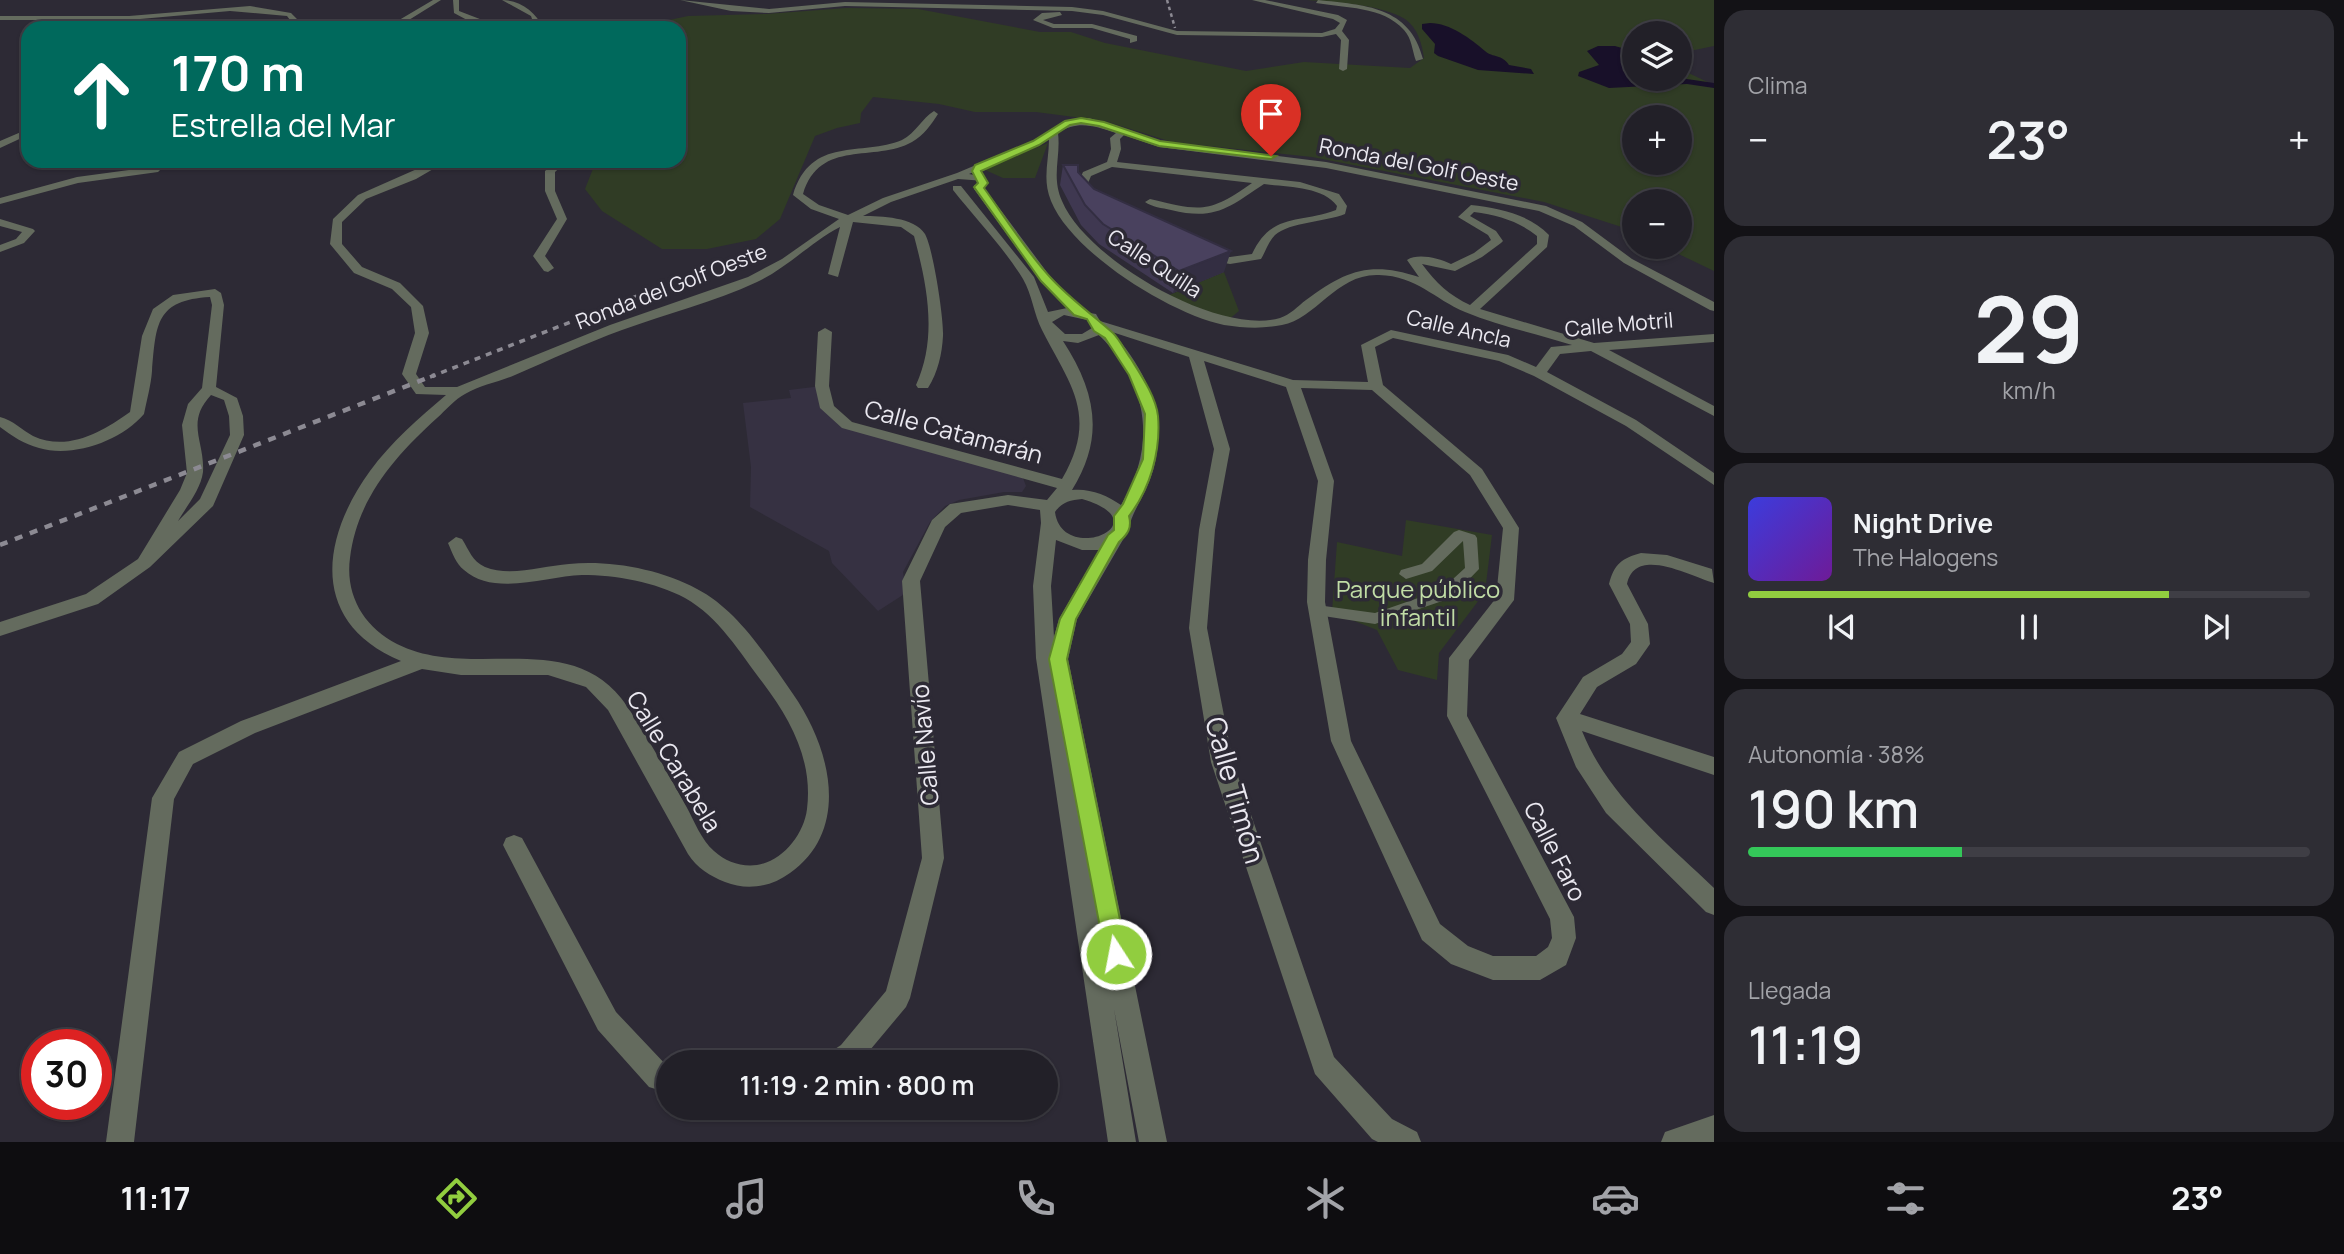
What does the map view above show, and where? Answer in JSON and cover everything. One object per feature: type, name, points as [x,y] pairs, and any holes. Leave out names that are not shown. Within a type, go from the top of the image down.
[{"type":"street","points":[[411,21],[423,7],[438,0]]},
{"type":"street","points":[[456,0],[456,12],[477,21]]},
{"type":"street","points":[[505,0],[534,15],[536,21]]},
{"type":"street","points":[[683,0],[731,9],[769,11],[845,4],[1072,9],[1177,33],[1304,36],[1338,32]]},
{"type":"street","points":[[1255,0],[1335,16],[1344,22],[1338,32]]},
{"type":"street","points":[[1294,0],[1379,12],[1400,20],[1416,40],[1419,59]]},
{"type":"street","points":[[0,18],[130,18],[260,8],[289,14],[294,21]]},
{"type":"street","points":[[1112,16],[1057,14],[1045,15],[1037,20],[1053,26],[1092,26],[1134,38],[1133,41]]},
{"type":"street","points":[[1338,32],[1345,40],[1343,69]]},
{"type":"street","points":[[923,386],[932,365],[937,332],[927,262],[919,234],[904,224],[872,219],[848,219],[815,207],[798,195],[800,186],[818,163],[834,154],[888,147],[916,139],[934,114]]},
{"type":"street","name":"Ronda del Golf Oeste","points":[[460,391],[615,328],[752,279],[786,261],[832,227],[887,200],[928,186],[954,181],[978,167],[1054,133],[1068,123],[1081,121],[1101,124],[1159,144],[1326,165],[1542,208],[1578,224],[1628,261],[1714,307]]},
{"type":"street","points":[[1111,164],[1116,149],[1115,138],[1122,132]]},
{"type":"street","name":"Calle Quilla","points":[[1054,133],[1056,146],[1049,168],[1057,203],[1081,237],[1181,307],[1203,317],[1229,323],[1261,324],[1284,321],[1347,277],[1359,272],[1384,272],[1431,285]]},
{"type":"street","points":[[0,145],[21,135]]},
{"type":"street","points":[[1111,164],[1320,189],[1335,196],[1342,206],[1341,212],[1331,217],[1289,223],[1272,230],[1263,239],[1257,257],[1219,261],[1202,256],[1096,205],[1081,188],[1087,174],[1111,164]]},
{"type":"street","points":[[978,167],[979,183],[1045,278],[1078,312]]},
{"type":"street","points":[[0,201],[77,180],[156,168]]},
{"type":"street","points":[[429,168],[362,197],[337,221],[336,244],[358,270],[396,286],[416,306],[422,333],[409,373],[421,391],[460,391]]},
{"type":"street","points":[[548,268],[539,256],[562,219],[550,191],[550,171],[554,168]]},
{"type":"street","points":[[954,181],[979,183]]},
{"type":"street","points":[[954,181],[1030,280],[1046,324],[1078,376],[1089,415],[1084,450],[1056,504],[1042,586],[1046,658],[1122,1142]]},
{"type":"street","points":[[1150,202],[1195,212],[1210,211],[1223,208],[1262,181]]},
{"type":"street","name":"Calle Quilla","points":[[1471,310],[1543,245],[1543,235],[1530,224],[1498,210],[1471,208],[1463,217],[1492,233],[1496,241],[1478,255],[1451,268],[1437,262],[1413,260],[1431,285],[1450,300],[1471,310],[1593,347]]},
{"type":"street","points":[[834,269],[848,219]]},
{"type":"street","points":[[0,222],[29,231],[20,241],[0,249]]},
{"type":"street","points":[[0,421],[31,441],[62,448],[97,439],[117,429],[137,414],[145,372],[149,327],[163,304],[191,293],[215,293],[218,305],[209,389],[195,404],[189,425],[195,473],[188,490],[144,563]]},
{"type":"street","points":[[1046,324],[1056,313],[1078,312],[1091,317],[1109,336],[1136,375],[1151,414],[1150,459],[1130,505],[1122,516]]},
{"type":"street","points":[[1046,324],[1056,335],[1074,339],[1091,336],[1098,326]]},
{"type":"street","points":[[1098,326],[1292,384],[1376,387]]},
{"type":"street","name":"Calle Catamarán","points":[[825,332],[821,386],[827,408],[847,425],[1056,504]]},
{"type":"street","name":"Calle Ancla","points":[[1376,387],[1368,345],[1391,334],[1503,358],[1539,373],[1631,423],[1714,480]]},
{"type":"street","name":"Calle Motril","points":[[1539,373],[1556,351],[1714,338]]},
{"type":"street","points":[[1593,347],[1714,412]]},
{"type":"street","name":"Calle Timón","points":[[1196,356],[1222,449],[1207,530],[1198,628],[1222,762],[1324,1065],[1382,1129],[1407,1142]]},
{"type":"street","name":"Calle Faro","points":[[1292,384],[1326,481],[1317,560],[1317,610],[1341,741],[1431,932],[1460,955],[1493,968],[1540,968],[1557,956],[1564,938],[1562,917],[1457,716],[1459,658],[1505,600],[1511,528],[1476,472],[1376,387]]},
{"type":"street","points":[[0,629],[92,599],[144,563],[206,502],[237,435],[236,416],[230,398],[209,389]]},
{"type":"street","name":"Calle Carabela","points":[[456,543],[470,567],[496,577],[583,569],[626,574],[681,589],[723,616],[792,708],[809,743],[817,785],[818,818],[810,842],[795,858],[774,871],[751,877],[730,874],[704,857],[619,709],[595,683],[556,668],[519,664],[461,666],[420,662],[377,642],[347,613],[339,580],[345,531],[367,486],[404,439],[460,391]]},
{"type":"street","points":[[1056,504],[1070,495],[1095,496],[1106,501],[1122,516],[1124,524],[1068,619],[1058,659],[1153,1142]]},
{"type":"street","name":"Calle Navío","points":[[853,1050],[897,998],[933,859],[911,580],[938,524],[956,508],[1009,499],[1056,504]]},
{"type":"street","points":[[1056,504],[1066,539],[1078,543],[1104,543],[1114,539]]},
{"type":"street","points":[[1317,610],[1375,619],[1446,594],[1472,569],[1470,538],[1459,535],[1427,568],[1406,574]]},
{"type":"street","points":[[1566,718],[1590,682],[1629,659],[1641,644],[1639,624],[1618,584],[1623,568],[1634,560],[1660,561],[1686,565],[1714,577]]},
{"type":"street","points":[[120,1142],[163,798],[187,758],[248,727],[420,662]]},
{"type":"street","points":[[1566,718],[1714,766]]},
{"type":"street","points":[[1566,718],[1583,761],[1614,806],[1714,904]]},
{"type":"street","points":[[514,845],[607,1021],[656,1074]]},
{"type":"street","points":[[1675,1142],[1714,1129]]},
{"type":"shaded area","points":[[1430,23],[1452,29],[1509,65],[1531,69],[1534,74],[1478,70],[1438,56],[1434,53],[1435,44],[1422,29],[1422,24]]},
{"type":"shaded area","points":[[1598,46],[1622,48],[1622,87],[1609,88],[1578,76],[1579,72],[1599,65],[1587,51]]},
{"type":"shaded area","points":[[1692,80],[1714,83],[1714,88],[1692,85]]},
{"type":"shaded area","points":[[822,386],[827,408],[847,425],[1021,473],[1026,486],[1022,492],[1004,492],[959,500],[945,506],[930,522],[903,572],[906,593],[878,611],[832,563],[829,551],[750,507],[751,467],[743,403],[791,398],[789,390]]},
{"type":"green space","points":[[1307,0],[1714,0],[1714,46],[1692,51],[1692,21],[1622,21],[1622,91],[1692,91],[1692,75],[1714,85],[1714,271],[1689,259],[1692,259],[1692,189],[1622,189],[1622,227],[1544,202],[1312,157],[1172,142],[1105,121],[1036,112],[975,112],[939,104],[873,97],[861,113],[860,123],[815,136],[780,219],[756,239],[707,249],[662,249],[602,211],[585,189],[593,168],[686,168],[686,21],[665,21],[688,16],[846,8],[918,9],[1040,32],[1071,32],[1105,43],[1246,71],[1304,62],[1410,68],[1424,58],[1421,42],[1405,19],[1371,7]]},
{"type":"green space","points":[[1048,143],[1035,178],[1003,178],[983,169]]},
{"type":"green space","points":[[1224,272],[1239,311],[1228,320],[1167,296]]},
{"type":"green space","name":"Parque público infantil","points":[[1406,520],[1492,535],[1485,592],[1439,653],[1437,680],[1398,670],[1377,630],[1332,612],[1337,542],[1402,556]]},
{"type":"building","points":[[1063,165],[1078,165],[1078,172],[1094,189],[1231,251],[1179,271],[1103,224],[1085,205]]},
{"type":"railway","points":[[1167,0],[1175,28]]},
{"type":"railway","points":[[430,377],[665,285]]},
{"type":"railway","points":[[0,545],[435,375]]},
{"type":"route","points":[[1116,954],[1058,659],[1068,619],[1114,539],[1121,532],[1124,524],[1122,516],[1130,505],[1150,459],[1151,414],[1136,375],[1109,336],[1098,328],[1098,324],[1091,317],[1078,312],[1045,278],[978,187],[983,183],[976,171],[978,167],[1036,143],[1068,123],[1081,121],[1101,124],[1159,144],[1271,156]]}]
